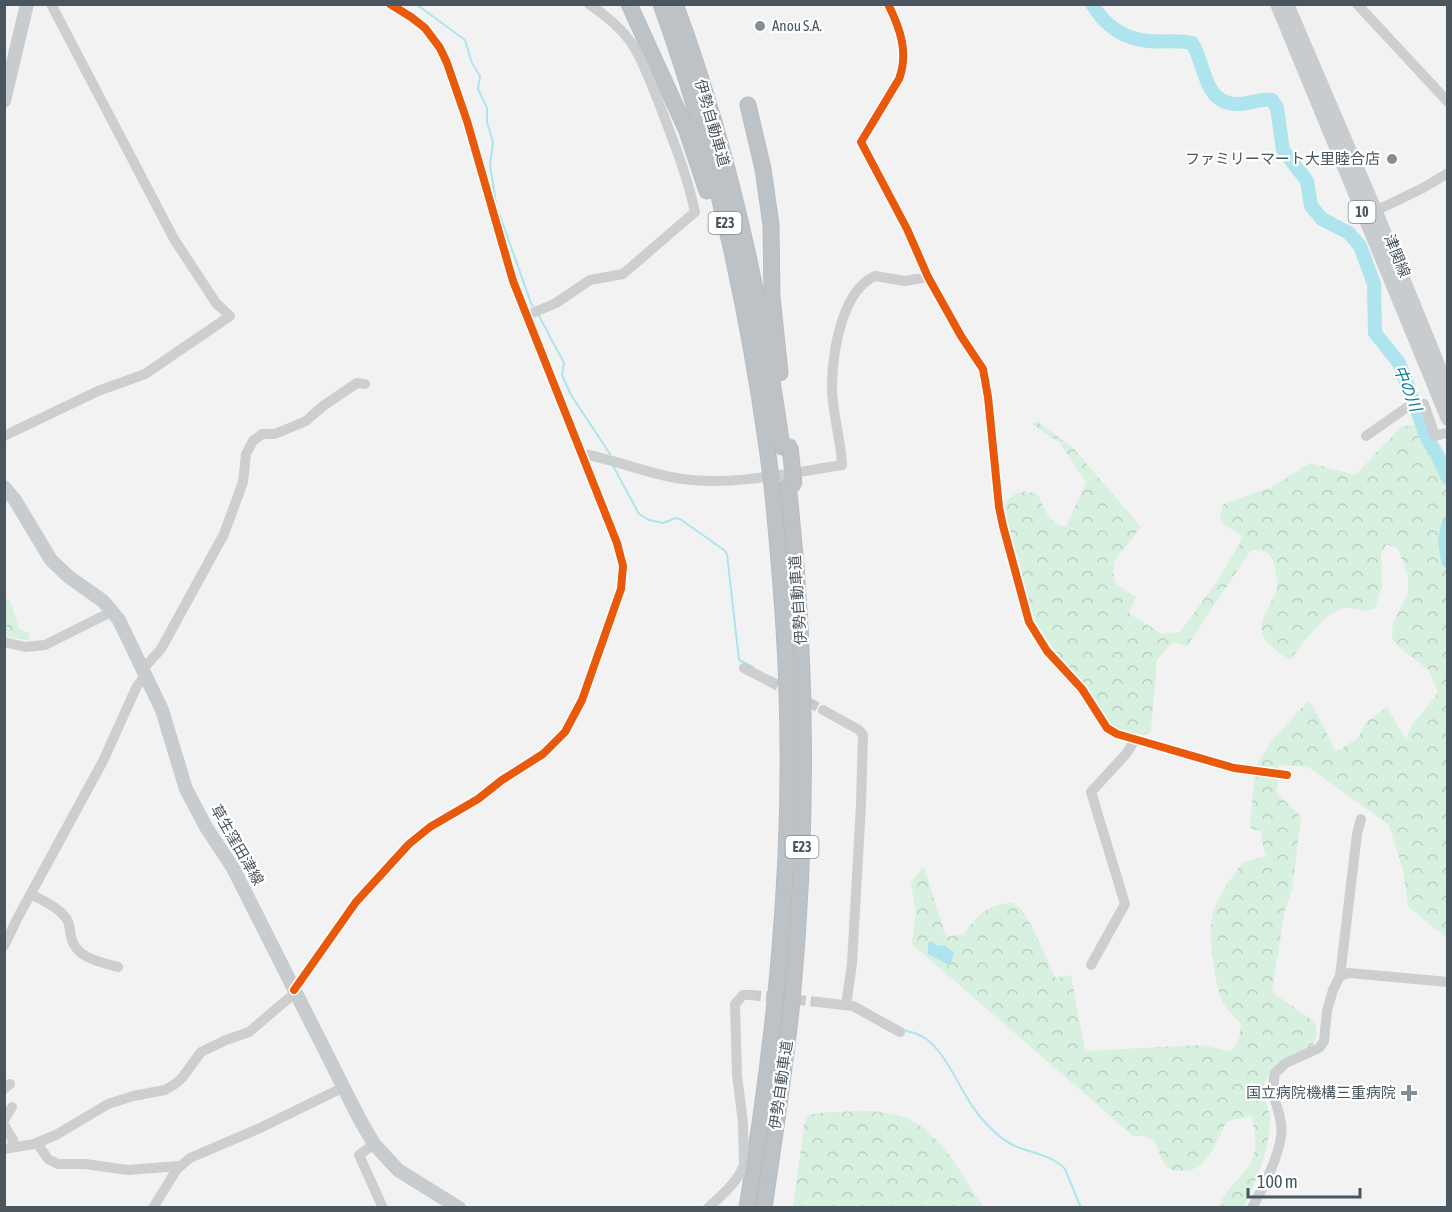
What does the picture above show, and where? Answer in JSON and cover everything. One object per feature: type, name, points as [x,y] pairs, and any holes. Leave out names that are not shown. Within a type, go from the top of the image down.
[{"type":"highway","points":[[629,4],[687,131],[742,303]]},
{"type":"highway","name":"伊勢自動車道","points":[[661,4],[704,140],[742,303],[758,386],[780,447]]},
{"type":"highway","name":"伊勢自動車道","points":[[675,4],[717,136],[756,298],[795,550],[804,702],[801,878],[792,1003],[764,1208]]},
{"type":"highway","points":[[748,105],[763,169],[771,225],[772,297],[783,400],[780,447],[785,485]]},
{"type":"highway","name":"伊勢自動車道","points":[[747,1208],[759,1133],[781,941],[788,791],[785,485]]},
{"type":"main road","points":[[4,101],[27,4]]},
{"type":"main road","name":"津関線","points":[[1277,4],[1448,389]]},
{"type":"main road","name":"津関線","points":[[1287,4],[1370,214],[1447,426]]},
{"type":"main road","name":"草生窪田津線","points":[[4,487],[15,500],[55,564],[113,611],[129,638],[143,673],[162,710],[186,789],[206,827],[233,868],[374,1144],[398,1170],[459,1208]]},
{"type":"street","points":[[4,436],[98,391],[145,374],[230,316],[216,303],[174,239],[51,4]]},
{"type":"street","points":[[8,1148],[37,1143],[56,1135],[108,1104],[165,1089],[175,1084],[201,1052],[249,1032],[295,991],[356,902],[409,844],[430,827],[478,799],[502,780],[543,754],[565,732],[574,716],[619,597],[624,573],[617,543],[534,313],[506,259],[467,121],[447,63],[440,48],[425,28],[390,4]]},
{"type":"street","points":[[534,313],[556,303],[590,280],[623,273],[695,212],[669,130],[635,48],[623,32],[589,4]]},
{"type":"street","points":[[888,4],[903,44],[902,69],[899,79],[861,142],[907,229],[928,277],[961,336],[983,369],[993,433],[999,507],[1029,622],[1047,651],[1082,689],[1107,728],[1117,734],[1234,768],[1287,775]]},
{"type":"street","points":[[1357,4],[1448,102]]},
{"type":"street","points":[[1370,214],[1448,173]]},
{"type":"street","points":[[584,454],[673,477],[714,481],[738,481],[842,465],[832,383],[837,337],[851,301],[861,285],[875,276],[905,281],[928,277]]},
{"type":"street","points":[[4,946],[99,768],[143,673],[161,649],[224,534],[243,483],[246,454],[253,441],[260,435],[275,434],[306,422],[323,406],[357,383],[365,384]]},
{"type":"street","points":[[1366,436],[1416,405],[1424,404],[1435,436],[1447,426]]},
{"type":"street","points":[[4,642],[25,646],[45,645],[113,611]]},
{"type":"street","points":[[744,668],[769,681]]},
{"type":"street","points":[[823,710],[859,730],[863,739],[852,964],[846,1005]]},
{"type":"street","points":[[1091,965],[1125,904],[1091,792],[1126,754],[1135,740]]},
{"type":"street","points":[[1251,1208],[1282,1141],[1281,1124],[1273,1097],[1275,1073],[1286,1063],[1319,1048],[1324,1041],[1327,1011],[1340,976],[1357,834],[1361,819]]},
{"type":"street","points":[[31,894],[55,908],[65,917],[69,923],[71,939],[76,949],[92,960],[118,967]]},
{"type":"street","points":[[1340,976],[1349,973],[1448,982]]},
{"type":"street","points":[[708,1208],[743,1169],[743,1123],[737,1074],[735,1004],[743,995],[751,995]]},
{"type":"street","points":[[818,1002],[859,1008],[900,1032]]},
{"type":"street","points":[[153,1208],[179,1166],[198,1153],[249,1132],[344,1087]]},
{"type":"street","points":[[4,1120],[12,1107]]},
{"type":"street","points":[[4,1125],[13,1140],[8,1148]]},
{"type":"street","points":[[37,1143],[48,1159],[58,1164],[85,1164],[128,1170],[179,1166]]},
{"type":"street","points":[[374,1144],[359,1155],[383,1208]]},
{"type":"green space","points":[[1037,421],[1073,448],[1141,527],[1114,562],[1113,573],[1116,584],[1136,597],[1129,613],[1162,634],[1180,632],[1214,586],[1240,543],[1242,537],[1220,519],[1223,504],[1272,487],[1310,463],[1355,475],[1402,426],[1424,424],[1448,463],[1447,938],[1408,907],[1404,874],[1389,825],[1308,767],[1279,765],[1277,793],[1301,817],[1292,890],[1284,914],[1272,992],[1315,1022],[1316,1036],[1311,1047],[1278,1066],[1265,1083],[1264,1097],[1270,1115],[1268,1142],[1244,1207],[1219,1207],[1222,1199],[1253,1158],[1256,1142],[1252,1116],[1229,1121],[1209,1155],[1198,1167],[1175,1171],[1167,1167],[1154,1140],[1143,1136],[1133,1136],[912,944],[916,913],[911,882],[924,867],[946,937],[964,934],[978,916],[987,909],[1011,903],[1016,905],[1032,927],[1056,978],[1071,975],[1085,1051],[1199,1045],[1231,1051],[1240,1036],[1241,1024],[1221,999],[1214,966],[1211,928],[1217,901],[1242,863],[1266,856],[1261,837],[1262,832],[1250,828],[1255,767],[1271,742],[1308,701],[1313,706],[1336,752],[1358,738],[1366,722],[1387,707],[1406,740],[1412,725],[1438,693],[1429,670],[1392,639],[1393,622],[1408,594],[1408,576],[1398,549],[1387,544],[1381,553],[1382,586],[1375,608],[1364,610],[1346,608],[1330,614],[1290,660],[1271,646],[1265,639],[1262,629],[1264,617],[1276,593],[1277,578],[1274,563],[1268,553],[1251,550],[1187,646],[1173,642],[1157,660],[1151,731],[1135,736],[1117,730],[1100,714],[1083,685],[1036,626],[1004,507],[1010,498],[1018,493],[1032,493],[1038,495],[1051,519],[1066,527],[1086,482],[1060,443],[1031,424]]},
{"type":"green space","points":[[5,599],[10,600],[19,629],[30,633],[29,640],[5,636]]},
{"type":"green space","points":[[873,1111],[909,1119],[932,1135],[951,1158],[983,1207],[793,1207],[804,1126],[808,1115],[827,1112]]},
{"type":"water","points":[[931,941],[938,946],[944,945],[954,952],[949,965],[928,954],[928,942]]},
{"type":"waterway","points":[[416,4],[465,40],[472,63],[480,76],[478,89],[487,108],[487,122],[493,142],[490,165],[496,204]]},
{"type":"waterway","name":"中の川","points":[[1092,4],[1109,25],[1123,34],[1140,40],[1192,43],[1211,90],[1225,102],[1240,104],[1272,100],[1277,108],[1283,150],[1307,181],[1311,206],[1322,219],[1349,233],[1360,246],[1374,284],[1375,333],[1399,363],[1428,440],[1448,478]]},
{"type":"waterway","points":[[500,216],[535,309]]},
{"type":"waterway","points":[[538,314],[564,363],[562,375],[571,395],[610,454]]},
{"type":"waterway","points":[[612,464],[639,514],[649,520],[663,523],[676,518],[680,519],[727,554],[739,660],[753,667]]},
{"type":"waterway","name":"中の川","points":[[1448,526],[1445,541],[1448,561]]},
{"type":"waterway","points":[[771,677],[782,683]]},
{"type":"waterway","points":[[903,1030],[920,1035],[934,1046],[949,1066],[975,1111],[996,1134],[1011,1144],[1060,1164],[1065,1169],[1081,1208]]},
{"type":"tunnel","points":[[769,681],[823,710]]},
{"type":"tunnel","points":[[751,995],[818,1002]]},
{"type":"cycle path","points":[[294,990],[356,902],[409,844],[430,827],[478,799],[502,780],[543,754],[565,732],[582,700],[621,589],[623,566],[617,543],[513,281],[467,121],[447,63],[440,48],[425,28],[390,4]]},
{"type":"cycle path","points":[[888,4],[902,41],[902,69],[899,79],[861,142],[907,229],[928,277],[961,336],[983,369],[999,507],[1029,622],[1047,651],[1082,689],[1107,728],[1117,734],[1234,768],[1287,775]]},
{"type":"place","name":"Anou S.A.","points":[[760,26]]},
{"type":"place","name":"ファミリーマート大里睦合店","points":[[1392,159]]},
{"type":"place","name":"国立病院機構三重病院","points":[[1409,1093]]}]
